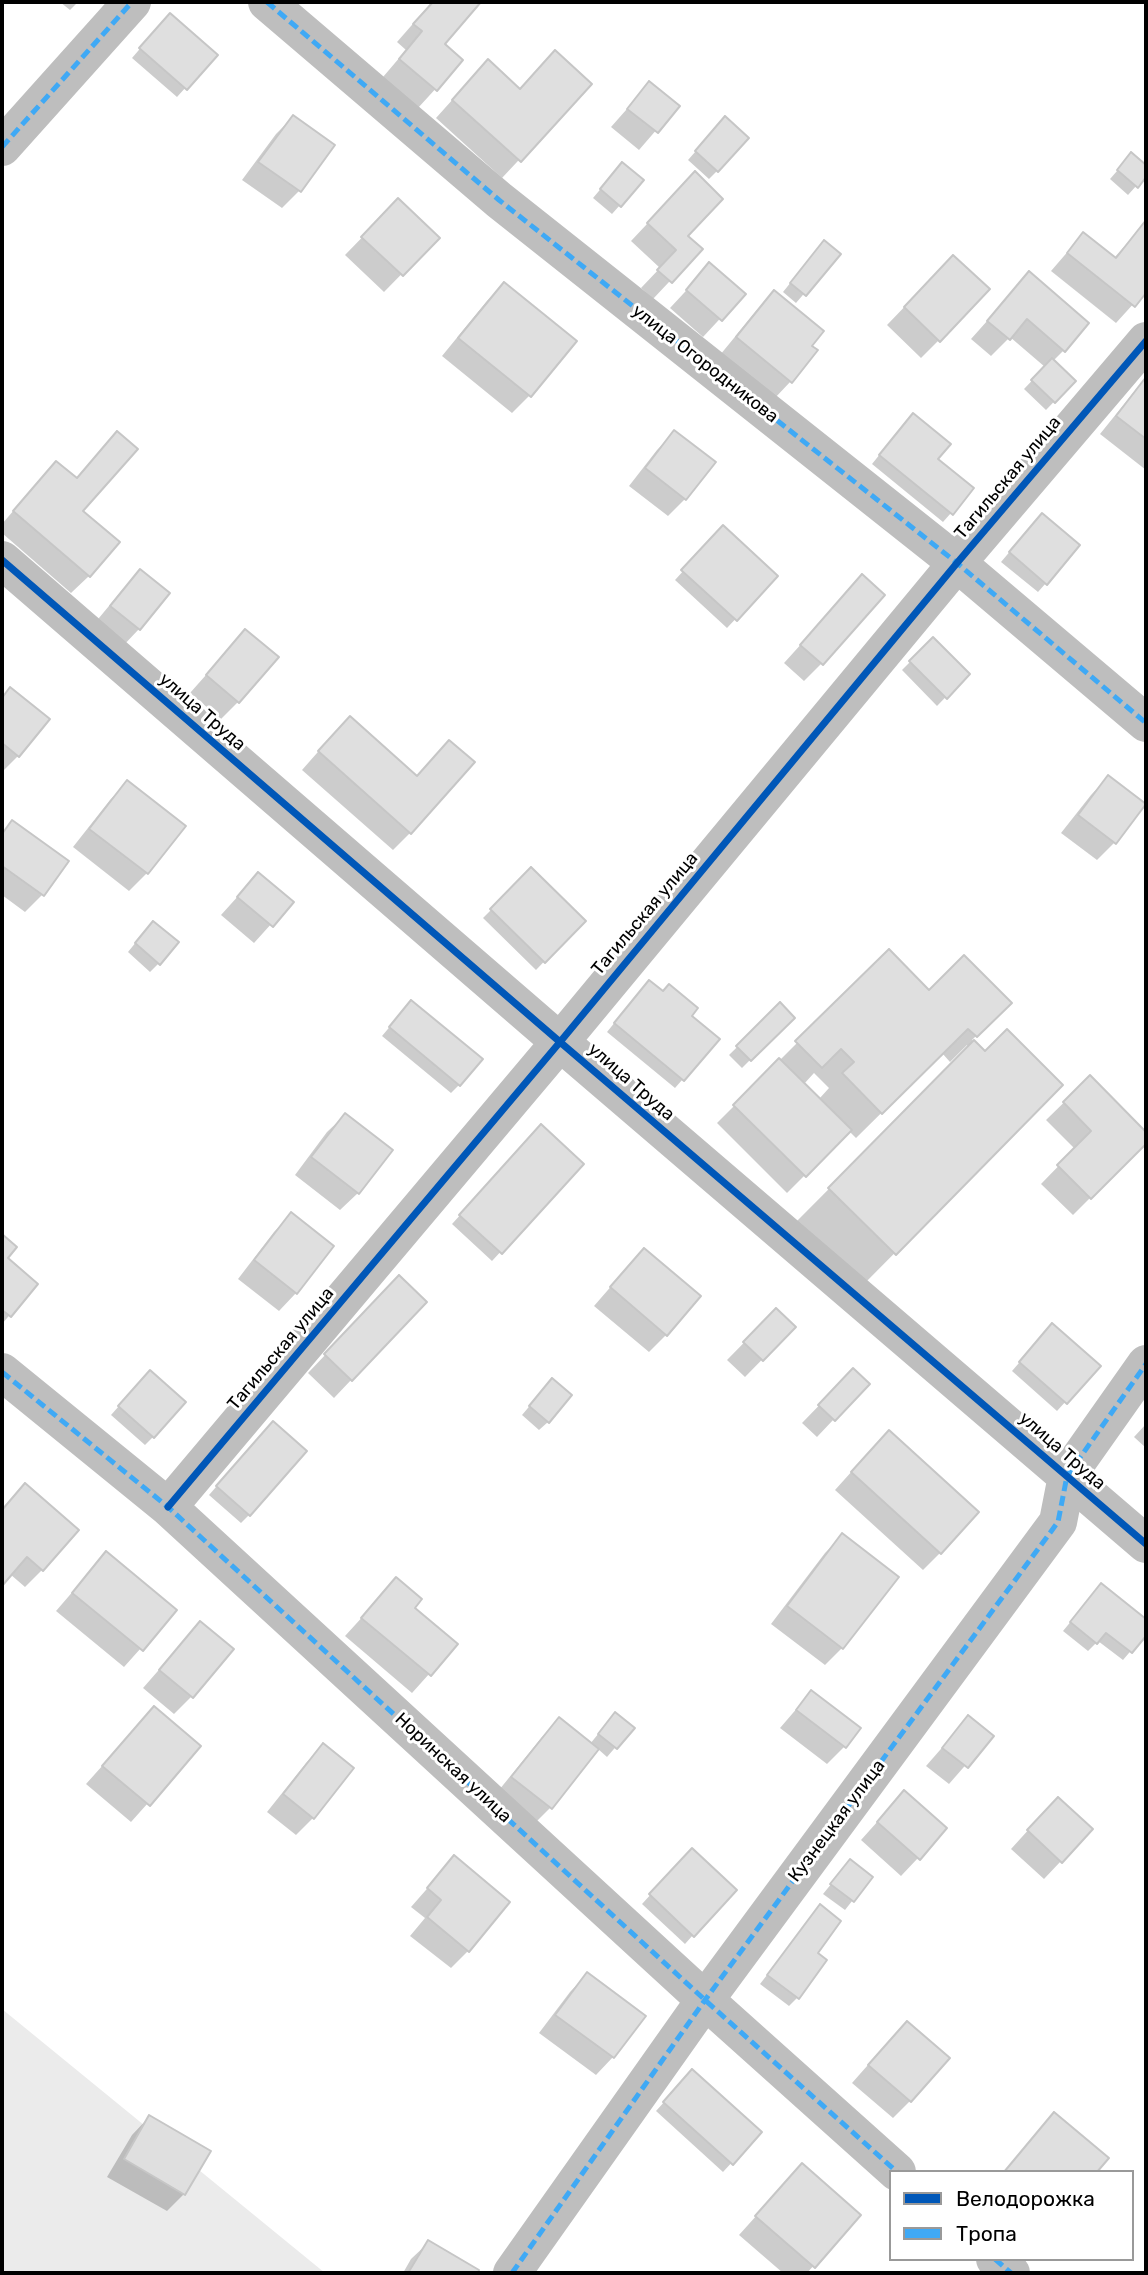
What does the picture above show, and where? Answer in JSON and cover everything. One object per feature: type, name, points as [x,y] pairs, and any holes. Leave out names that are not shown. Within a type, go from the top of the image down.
[{"type":"street","points":[[2,147],[132,2]]},
{"type":"street","name":"улица Огородникова","points":[[267,2],[499,200],[957,563],[1146,723]]},
{"type":"street","name":"Тагильская улица","points":[[168,1507],[560,1042],[957,563],[1146,341]]},
{"type":"street","name":"улица Труда","points":[[2,560],[1146,1544]]},
{"type":"street","name":"Кузнецкая улица","points":[[512,2273],[705,2000],[1058,1522],[1067,1476],[1146,1364]]},
{"type":"street","name":"Норинская улица","points":[[2,1372],[168,1507],[705,2000],[895,2170]]},
{"type":"street","points":[[997,2261],[1011,2273]]},
{"type":"shaded area","points":[[2,2009],[325,2273],[2,2273]]},
{"type":"building","points":[[433,2],[481,2],[445,44],[463,60],[437,91],[399,59],[422,31],[413,24]]},
{"type":"building","points":[[170,13],[218,55],[187,90],[139,48]]},
{"type":"building","points":[[555,50],[592,84],[521,162],[452,100],[488,59],[520,89]]},
{"type":"building","points":[[649,81],[680,106],[658,133],[627,109]]},
{"type":"building","points":[[293,115],[335,145],[301,192],[258,162]]},
{"type":"building","points":[[725,116],[749,138],[718,172],[695,151]]},
{"type":"building","points":[[1131,152],[1146,165],[1146,177],[1138,188],[1117,170]]},
{"type":"building","points":[[622,162],[644,180],[621,207],[600,189]]},
{"type":"building","points":[[695,171],[723,199],[688,236],[703,249],[672,283],[657,270],[676,250],[647,223]]},
{"type":"building","points":[[398,198],[440,238],[403,276],[361,237]]},
{"type":"building","points":[[1146,220],[1146,293],[1135,307],[1067,253],[1083,232],[1116,258]]},
{"type":"building","points":[[824,240],[841,254],[806,296],[790,283]]},
{"type":"building","points":[[953,255],[990,289],[940,342],[904,307]]},
{"type":"building","points":[[709,262],[746,294],[722,321],[686,290]]},
{"type":"building","points":[[1029,271],[1089,323],[1065,352],[1027,319],[1010,340],[987,321]]},
{"type":"building","points":[[504,282],[577,341],[531,397],[458,338]]},
{"type":"building","points":[[774,290],[824,331],[812,346],[818,350],[792,383],[736,337]]},
{"type":"building","points":[[1052,358],[1076,381],[1055,403],[1031,380]]},
{"type":"building","points":[[1146,377],[1146,439],[1116,416]]},
{"type":"building","points":[[913,413],[951,444],[938,459],[974,488],[953,515],[879,455]]},
{"type":"building","points":[[674,430],[716,462],[686,500],[645,468]]},
{"type":"building","points":[[117,431],[138,449],[83,511],[120,542],[90,577],[13,511],[56,461],[77,478]]},
{"type":"building","points":[[1042,513],[1080,545],[1047,585],[1009,552]]},
{"type":"building","points":[[723,525],[778,576],[737,621],[681,570]]},
{"type":"building","points":[[140,569],[170,593],[140,630],[110,606]]},
{"type":"building","points":[[862,574],[885,595],[823,665],[800,645]]},
{"type":"building","points":[[245,629],[279,657],[239,703],[206,675]]},
{"type":"building","points":[[933,637],[970,674],[947,699],[909,661]]},
{"type":"building","points":[[10,687],[50,719],[19,757],[2,743],[2,698]]},
{"type":"building","points":[[350,716],[417,776],[449,740],[475,762],[411,834],[318,751]]},
{"type":"building","points":[[1108,775],[1146,804],[1116,844],[1078,815]]},
{"type":"building","points":[[127,780],[186,826],[148,874],[89,829]]},
{"type":"building","points":[[12,820],[69,861],[44,896],[2,866],[2,834]]},
{"type":"building","points":[[531,867],[586,921],[545,963],[490,909]]},
{"type":"building","points":[[258,872],[294,902],[273,927],[237,897]]},
{"type":"building","points":[[153,921],[179,942],[160,965],[135,943]]},
{"type":"building","points":[[889,949],[929,990],[964,955],[1012,1003],[977,1037],[968,1029],[882,1114],[842,1073],[854,1062],[841,1049],[822,1068],[795,1041]]},
{"type":"building","points":[[649,980],[663,991],[669,984],[698,1008],[692,1016],[720,1039],[684,1081],[614,1023]]},
{"type":"building","points":[[411,1000],[483,1059],[460,1086],[389,1027]]},
{"type":"building","points":[[780,1002],[795,1018],[751,1061],[736,1046]]},
{"type":"building","points":[[1007,1029],[1063,1085],[896,1255],[828,1188],[974,1040],[985,1051]]},
{"type":"building","points":[[779,1058],[852,1130],[806,1177],[733,1105]]},
{"type":"building","points":[[1090,1075],[1146,1132],[1146,1144],[1091,1199],[1057,1165],[1091,1131],[1063,1102]]},
{"type":"building","points":[[345,1113],[393,1150],[359,1194],[311,1157]]},
{"type":"building","points":[[541,1124],[584,1164],[502,1254],[459,1215]]},
{"type":"building","points":[[291,1212],[334,1246],[297,1294],[254,1260]]},
{"type":"building","points":[[2,1234],[17,1247],[8,1258],[38,1284],[11,1317],[2,1310]]},
{"type":"building","points":[[644,1248],[701,1296],[667,1336],[610,1287]]},
{"type":"building","points":[[399,1275],[427,1302],[352,1381],[324,1354]]},
{"type":"building","points":[[776,1308],[796,1327],[763,1361],[743,1342]]},
{"type":"building","points":[[1052,1323],[1101,1366],[1067,1404],[1019,1362]]},
{"type":"building","points":[[853,1368],[870,1384],[835,1421],[818,1405]]},
{"type":"building","points":[[150,1370],[186,1402],[154,1438],[118,1406]]},
{"type":"building","points":[[552,1378],[572,1395],[549,1423],[529,1406]]},
{"type":"building","points":[[273,1421],[307,1451],[250,1516],[216,1486]]},
{"type":"building","points":[[889,1430],[979,1512],[941,1554],[851,1472]]},
{"type":"building","points":[[25,1483],[79,1530],[43,1571],[27,1557],[2,1586],[2,1510]]},
{"type":"building","points":[[842,1533],[899,1577],[843,1649],[787,1606]]},
{"type":"building","points":[[106,1551],[177,1610],[143,1651],[72,1593]]},
{"type":"building","points":[[396,1577],[422,1599],[415,1608],[458,1644],[431,1676],[361,1618]]},
{"type":"building","points":[[1101,1583],[1146,1619],[1146,1636],[1132,1653],[1106,1633],[1097,1644],[1070,1622]]},
{"type":"building","points":[[200,1621],[234,1649],[193,1698],[159,1670]]},
{"type":"building","points":[[811,1690],[861,1728],[846,1748],[796,1710]]},
{"type":"building","points":[[154,1706],[201,1746],[150,1806],[102,1766]]},
{"type":"building","points":[[615,1712],[635,1728],[617,1749],[598,1734]]},
{"type":"building","points":[[968,1715],[994,1736],[968,1768],[942,1748]]},
{"type":"building","points":[[559,1717],[599,1749],[552,1809],[511,1777]]},
{"type":"building","points":[[323,1743],[354,1768],[314,1819],[283,1794]]},
{"type":"building","points":[[904,1790],[947,1828],[920,1860],[877,1822]]},
{"type":"building","points":[[1058,1797],[1093,1829],[1062,1863],[1027,1830]]},
{"type":"building","points":[[692,1848],[737,1890],[694,1937],[649,1894]]},
{"type":"building","points":[[454,1855],[510,1902],[469,1952],[427,1917],[441,1900],[427,1888]]},
{"type":"building","points":[[850,1859],[873,1877],[854,1902],[830,1884]]},
{"type":"building","points":[[820,1904],[841,1921],[818,1953],[827,1960],[799,1999],[767,1975]]},
{"type":"building","points":[[587,1972],[646,2016],[614,2058],[555,2015]]},
{"type":"building","points":[[907,2021],[950,2058],[911,2102],[868,2065]]},
{"type":"building","points":[[692,2069],[762,2132],[733,2165],[663,2102]]},
{"type":"building","points":[[1054,2112],[1109,2158],[1099,2170],[1006,2170]]},
{"type":"building","points":[[149,2115],[211,2151],[185,2195],[124,2159]]},
{"type":"building","points":[[802,2163],[861,2215],[815,2268],[755,2216]]},
{"type":"building","points":[[428,2240],[479,2270],[478,2273],[408,2273]]},
{"type":"marked path","points":[[2,147],[132,2]]},
{"type":"marked path","points":[[267,2],[499,200],[957,563],[1146,723]]},
{"type":"marked path","points":[[512,2273],[705,2000],[1058,1522],[1067,1476],[1146,1364]]},
{"type":"marked path","points":[[2,1372],[168,1507],[705,2000],[895,2170]]},
{"type":"marked path","points":[[997,2261],[1011,2273]]},
{"type":"cycle path","points":[[168,1507],[560,1042],[957,563],[1146,341]]},
{"type":"cycle path","points":[[2,560],[1146,1544]]}]
